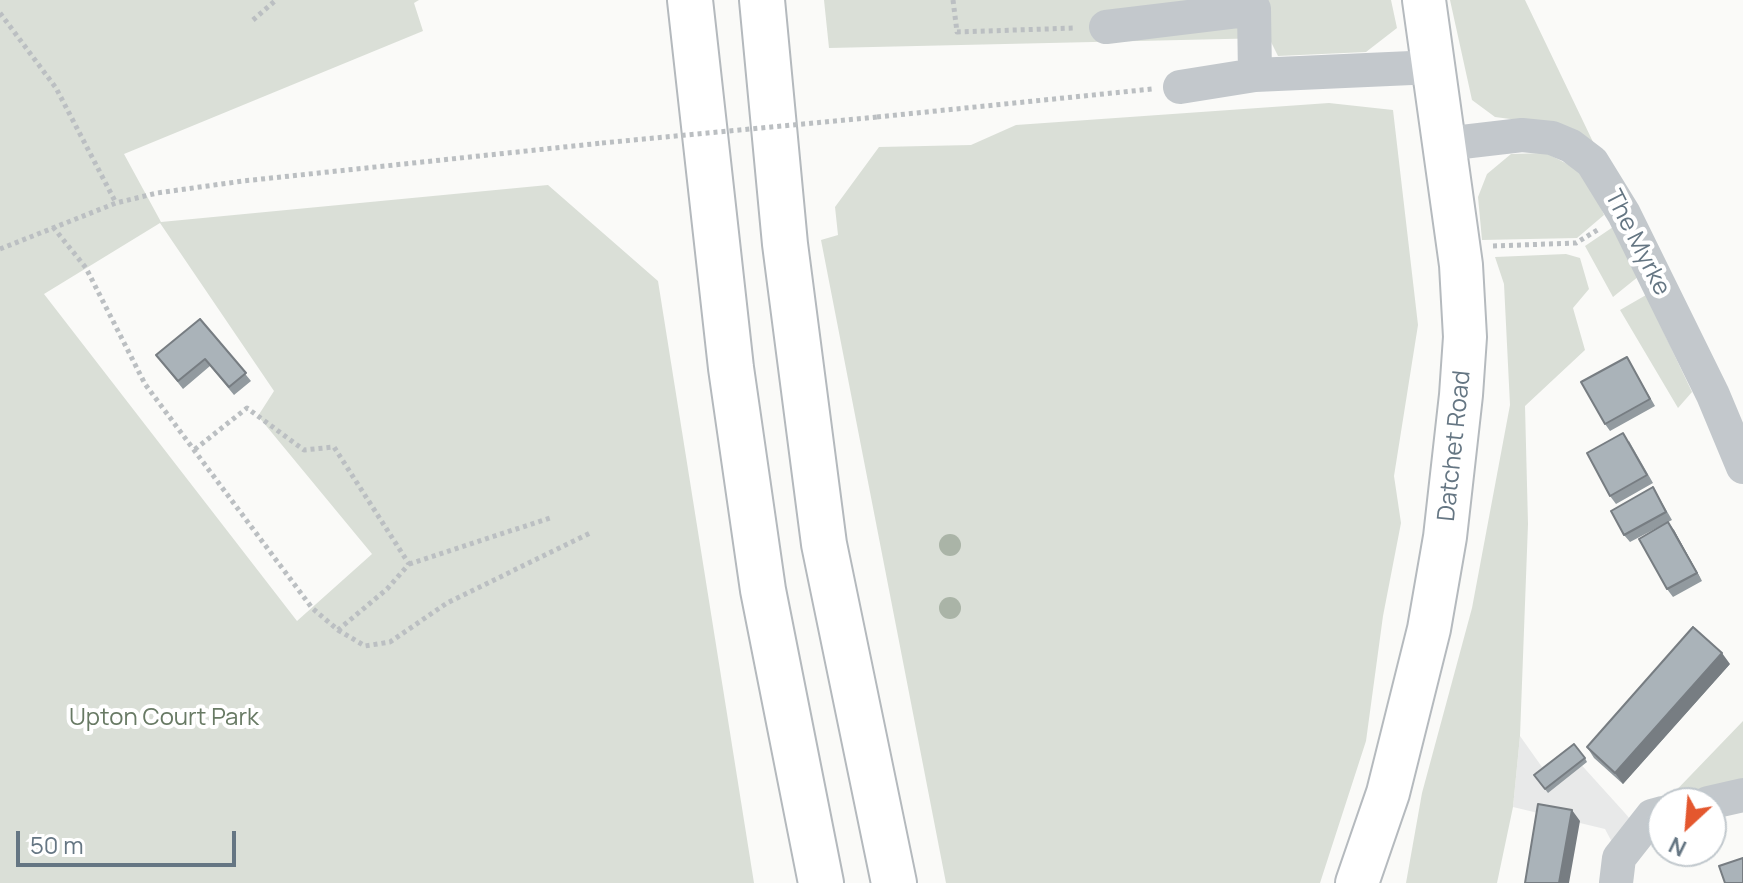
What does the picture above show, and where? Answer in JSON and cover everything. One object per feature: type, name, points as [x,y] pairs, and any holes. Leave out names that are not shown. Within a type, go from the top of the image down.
[{"type":"highway","points":[[690,0],[731,368],[763,590],[821,883]]},
{"type":"highway","points":[[762,0],[785,244],[824,544],[894,883]]},
{"type":"main road","name":"Datchet Road","points":[[1357,883],[1408,720],[1429,629],[1455,463],[1465,337],[1461,265],[1424,0]]},
{"type":"street","points":[[1106,27],[1252,5],[1255,75]]},
{"type":"street","points":[[1180,87],[1255,75],[1434,67]]},
{"type":"street","name":"The Myrke","points":[[1445,144],[1522,135],[1552,138],[1571,146],[1592,162],[1624,214],[1713,395],[1743,467]]},
{"type":"street","points":[[1616,883],[1619,858],[1647,822]]},
{"type":"path","points":[[253,20],[276,0]]},
{"type":"path","points":[[953,0],[957,32],[1106,27]]},
{"type":"path","points":[[0,13],[56,88],[116,203]]},
{"type":"path","points":[[0,249],[116,203],[243,181],[877,117]]},
{"type":"path","points":[[1487,257],[1488,247],[1576,243],[1624,214]]},
{"type":"path","points":[[53,227],[86,268],[145,384],[194,450],[312,608],[338,630],[365,646],[390,642],[447,603],[590,533]]},
{"type":"path","points":[[194,450],[247,408],[304,450],[334,447],[409,564]]},
{"type":"path","points":[[338,630],[387,589],[409,564],[553,517]]},
{"type":"shaded area","points":[[1520,736],[1542,767],[1567,749],[1624,812],[1630,819],[1613,844],[1605,829],[1513,807]]},
{"type":"green space","name":"Upton Court Park","points":[[0,0],[419,0],[414,3],[423,31],[124,154],[161,222],[548,185],[658,281],[754,883],[0,883]],"holes":[[[160,223],[274,391],[258,416],[372,554],[297,621],[44,294]]]},
{"type":"green space","points":[[824,0],[1391,0],[1397,28],[1366,52],[1278,56],[1269,38],[829,48]]},
{"type":"green space","points":[[1450,0],[1525,0],[1594,144],[1541,123],[1495,117],[1472,100]]},
{"type":"green space","points":[[1329,103],[1393,110],[1418,325],[1394,476],[1401,523],[1383,616],[1366,741],[1320,883],[946,883],[821,240],[838,235],[835,207],[879,147],[971,145],[1016,125]]},
{"type":"green space","points":[[1546,153],[1575,168],[1592,186],[1604,215],[1577,238],[1482,240],[1478,197],[1487,174],[1511,154]]},
{"type":"green space","points":[[1613,227],[1639,276],[1613,297],[1585,246]]},
{"type":"green space","points":[[1566,254],[1580,258],[1589,289],[1573,308],[1585,350],[1525,406],[1528,524],[1520,736],[1513,807],[1497,883],[1406,883],[1422,793],[1472,608],[1510,405],[1504,284],[1495,257]]},
{"type":"green space","points":[[1646,295],[1692,392],[1678,408],[1620,310]]},
{"type":"green space","points":[[1743,721],[1743,779],[1717,787],[1679,787]]},
{"type":"building","points":[[200,319],[246,373],[229,387],[205,359],[178,381],[156,355]]},
{"type":"building","points":[[1627,357],[1650,399],[1605,424],[1581,382]]},
{"type":"building","points":[[1623,433],[1647,475],[1610,496],[1587,453]]},
{"type":"building","points":[[1653,487],[1666,512],[1624,535],[1611,511]]},
{"type":"building","points":[[1668,522],[1697,573],[1667,589],[1639,539]]},
{"type":"building","points":[[1693,627],[1722,653],[1615,773],[1587,747]]},
{"type":"building","points":[[1574,744],[1585,758],[1545,789],[1534,775]]},
{"type":"building","points":[[1538,804],[1572,810],[1559,883],[1525,883]]},
{"type":"building","points":[[1743,858],[1743,883],[1725,883],[1719,867],[1727,867],[1727,863]]}]
